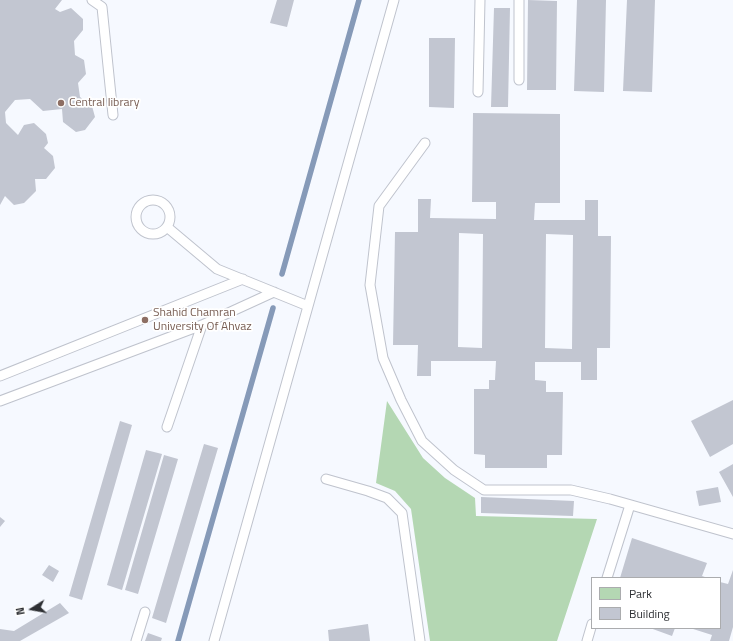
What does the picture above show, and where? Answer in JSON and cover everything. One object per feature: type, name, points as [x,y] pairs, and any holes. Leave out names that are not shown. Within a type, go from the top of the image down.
[{"type":"lane","points":[[92,0],[102,7],[113,115]]},
{"type":"lane","points":[[214,641],[394,0]]},
{"type":"lane","points":[[478,92],[480,0]]},
{"type":"lane","points":[[519,0],[519,80]]},
{"type":"lane","points":[[425,143],[380,206],[370,285],[383,358],[401,400],[422,441],[454,470],[484,490],[571,490],[733,534]]},
{"type":"lane","points":[[167,227],[217,269],[308,306]]},
{"type":"lane","points":[[0,376],[243,279]]},
{"type":"lane","points":[[0,401],[202,325],[274,292]]},
{"type":"lane","points":[[167,427],[202,325]]},
{"type":"lane","points":[[326,479],[387,498],[402,513],[420,641]]},
{"type":"lane","points":[[607,577],[630,505]]},
{"type":"lane","points":[[136,641],[145,612]]},
{"type":"lane","points":[[587,641],[591,627]]},
{"type":"green space","points":[[387,401],[423,458],[445,478],[475,498],[476,516],[597,519],[557,641],[430,641],[411,509],[395,491],[376,483]]},
{"type":"building","name":"Central library","points":[[0,0],[62,0],[55,9],[60,12],[71,8],[83,19],[83,30],[74,41],[75,55],[84,60],[86,74],[78,83],[80,97],[92,106],[95,117],[85,130],[76,132],[63,122],[62,109],[43,111],[30,99],[15,100],[5,112],[6,123],[18,135],[24,125],[34,123],[46,134],[48,143],[44,148],[53,156],[55,168],[46,179],[35,179],[36,191],[24,203],[14,205],[5,196],[0,205]]},
{"type":"building","points":[[277,0],[294,0],[287,27],[270,23]]},
{"type":"building","points":[[528,0],[557,1],[556,90],[527,90]]},
{"type":"building","points":[[577,0],[606,0],[604,92],[574,91]]},
{"type":"building","points":[[627,0],[655,0],[652,92],[623,91]]},
{"type":"building","points":[[494,8],[510,8],[508,107],[491,107]]},
{"type":"building","points":[[429,38],[455,38],[454,108],[429,107]]},
{"type":"building","points":[[473,113],[560,114],[560,203],[535,203],[534,220],[585,220],[585,200],[598,200],[598,236],[611,236],[610,348],[597,348],[597,380],[581,380],[581,362],[535,362],[535,380],[546,381],[546,392],[563,392],[562,455],[547,455],[547,468],[485,468],[485,455],[474,454],[474,389],[489,389],[489,380],[495,380],[496,361],[431,361],[431,376],[417,376],[418,345],[393,345],[395,232],[418,232],[418,199],[431,199],[430,218],[496,219],[496,202],[472,202]],"holes":[[[459,233],[483,234],[482,348],[458,347]],[[546,234],[573,235],[572,349],[545,348]]]},
{"type":"building","points":[[733,400],[733,444],[710,457],[691,421]]},
{"type":"building","points":[[120,421],[132,425],[82,600],[69,596]]},
{"type":"building","points":[[204,444],[218,448],[166,623],[152,618]]},
{"type":"building","points":[[146,450],[162,454],[122,590],[107,585]]},
{"type":"building","points":[[164,455],[178,459],[138,594],[125,590]]},
{"type":"building","points":[[733,464],[733,497],[719,472]]},
{"type":"building","points":[[718,487],[721,502],[699,506],[696,491]]},
{"type":"building","points":[[481,497],[574,501],[573,516],[481,513]]},
{"type":"building","points":[[0,517],[5,521],[0,527]]},
{"type":"building","points":[[632,538],[707,563],[702,576],[705,577],[620,577]]},
{"type":"building","points":[[49,565],[59,571],[53,582],[42,575]]},
{"type":"building","points":[[733,570],[733,627],[729,641],[710,641],[712,635],[693,629],[721,629],[721,582],[728,584]]},
{"type":"building","points":[[60,603],[69,613],[20,641],[0,641],[0,629],[14,631]]},
{"type":"building","points":[[368,624],[370,641],[329,641],[328,630]]},
{"type":"building","points":[[653,629],[675,629],[672,636]]},
{"type":"building","points":[[148,633],[162,638],[161,641],[145,641]]},
{"type":"waterway","points":[[282,274],[359,0]]},
{"type":"waterway","points":[[178,641],[273,308]]},
{"type":"place","name":"Central library","points":[[61,103]]},
{"type":"place","name":"Shahid Chamran University Of Ahvaz","points":[[145,320]]}]
